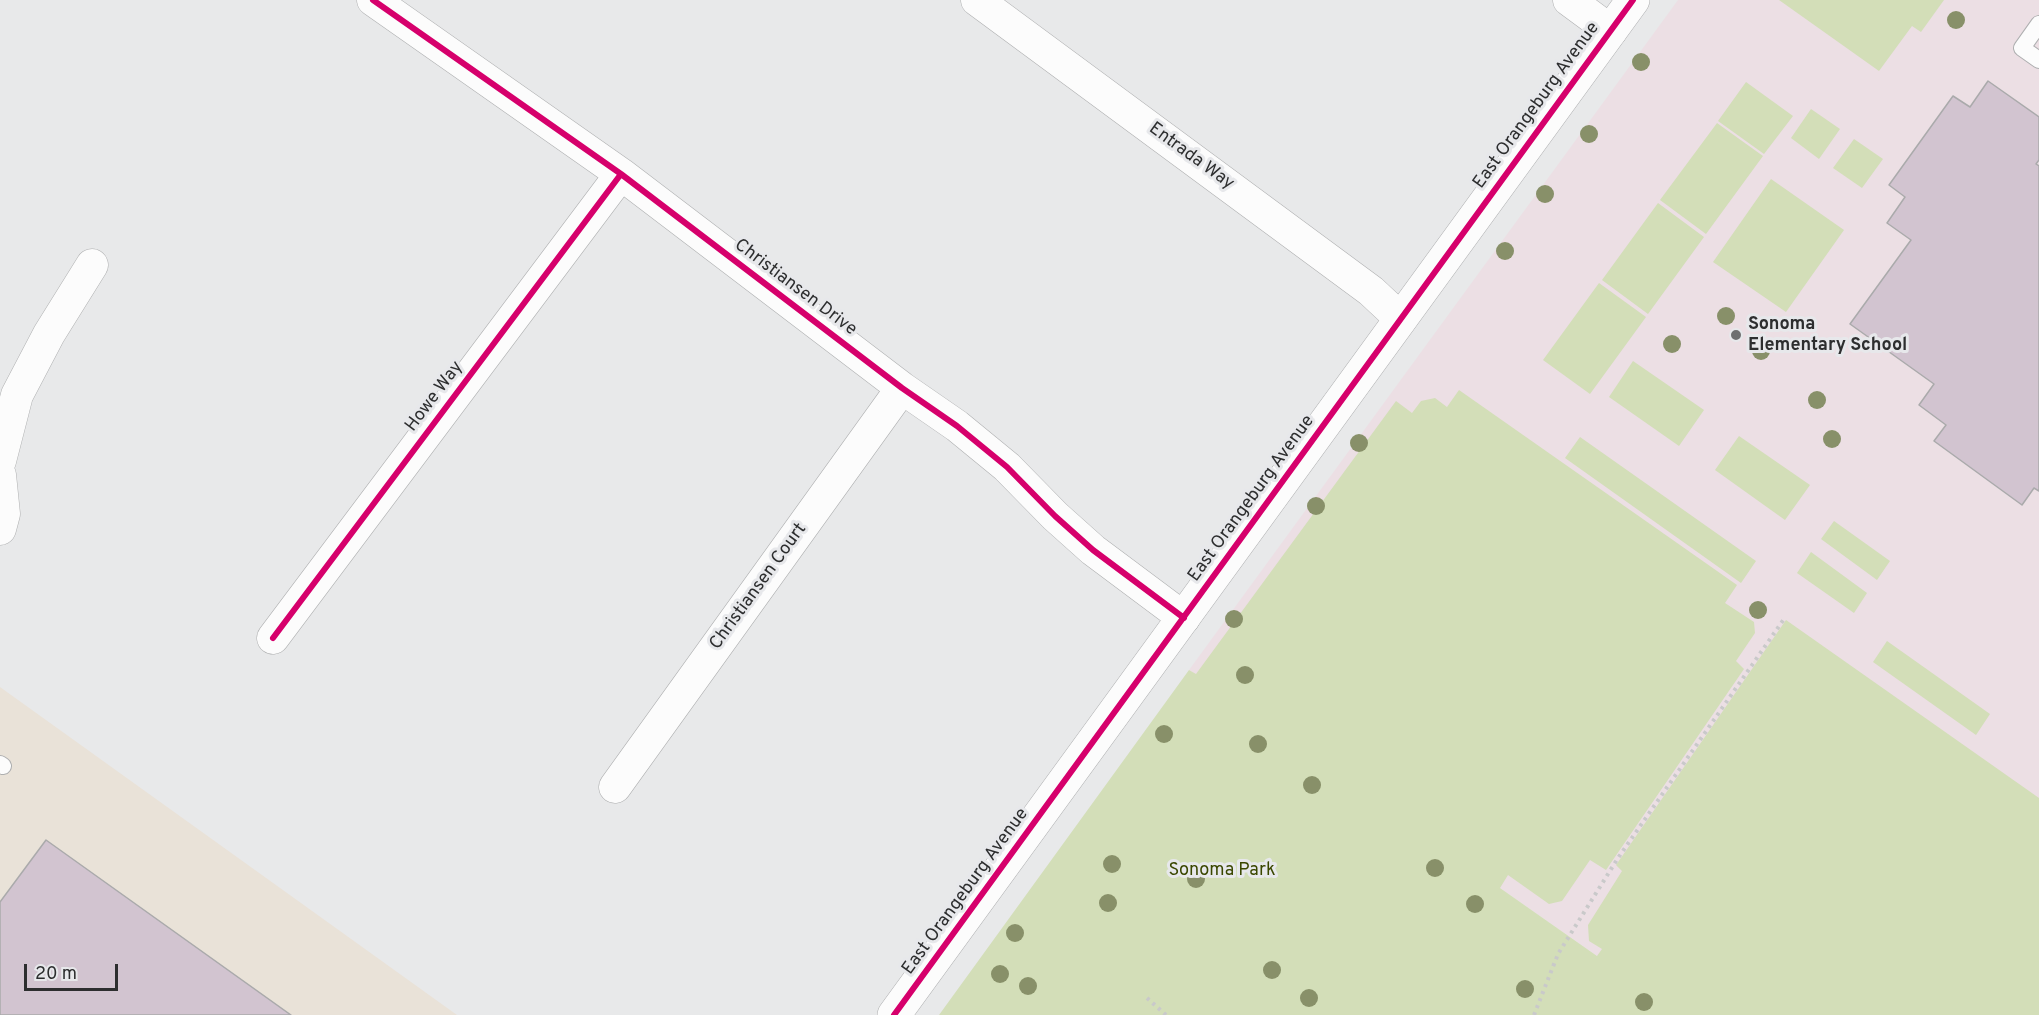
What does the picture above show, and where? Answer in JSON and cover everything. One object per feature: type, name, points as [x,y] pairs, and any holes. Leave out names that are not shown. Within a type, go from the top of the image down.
[{"type":"street","name":"Christiansen Drive","points":[[373,0],[621,174],[902,388],[957,426],[1007,467],[1055,516],[1093,550],[1184,618]]},
{"type":"street","name":"Entrada Way","points":[[977,0],[1371,291],[1401,319]]},
{"type":"street","points":[[1569,0],[1611,31]]},
{"type":"street","name":"East Orangeburg Avenue","points":[[894,1015],[1633,0]]},
{"type":"street","name":"Howe Way","points":[[273,638],[621,174]]},
{"type":"street","points":[[0,461],[17,395],[49,334],[92,265]]},
{"type":"street","name":"Christiansen Court","points":[[615,787],[902,388]]},
{"type":"street","points":[[0,475],[4,514],[0,529]]},
{"type":"lane","points":[[2039,24],[2022,48],[2039,60]]},
{"type":"path","points":[[1534,1015],[1558,954],[1618,858],[1784,619]]},
{"type":"path","points":[[1147,998],[1166,1015]]},
{"type":"shaded area","name":"Sonoma Elementary School","points":[[1678,0],[2039,0],[2039,1015],[1681,1015],[1189,670]]},
{"type":"shaded area","points":[[0,687],[301,903],[457,1015],[0,1015]]},
{"type":"green space","points":[[1779,0],[1944,0],[1921,32],[1912,26],[1879,71]]},
{"type":"green space","points":[[1746,82],[1793,116],[1764,154],[1718,121]]},
{"type":"green space","points":[[1811,109],[1840,129],[1819,159],[1791,138]]},
{"type":"green space","points":[[1717,123],[1763,156],[1706,234],[1660,200]]},
{"type":"green space","points":[[1854,139],[1883,159],[1862,188],[1833,168]]},
{"type":"green space","points":[[1771,179],[1844,230],[1786,312],[1713,262]]},
{"type":"green space","points":[[1658,203],[1704,237],[1648,314],[1602,280]]},
{"type":"green space","points":[[1599,283],[1646,317],[1590,394],[1543,360]]},
{"type":"green space","points":[[1633,361],[1704,410],[1679,446],[1609,397]]},
{"type":"green space","name":"Sonoma Park","points":[[1459,390],[1737,585],[1725,603],[1754,622],[1755,633],[1736,661],[1744,669],[1606,870],[1590,860],[1562,901],[1549,904],[1508,875],[1500,888],[1597,956],[1602,949],[1589,941],[1588,925],[1622,871],[1616,865],[1786,620],[2039,798],[2039,1015],[939,1015],[1189,670],[1196,674],[1396,401],[1412,413],[1421,401],[1435,398],[1447,407]]},
{"type":"green space","points":[[1739,436],[1810,485],[1785,520],[1715,470]]},
{"type":"green space","points":[[1580,437],[1756,561],[1741,583],[1565,458]]},
{"type":"green space","points":[[1834,521],[1890,561],[1877,580],[1821,539]]},
{"type":"green space","points":[[1811,552],[1867,593],[1854,613],[1797,573]]},
{"type":"green space","points":[[1887,641],[1990,714],[1976,735],[1873,662]]},
{"type":"building","points":[[1988,81],[2039,117],[2039,160],[2036,164],[2039,166],[2039,491],[2034,488],[2022,505],[1934,441],[1946,425],[1919,405],[1934,384],[1850,324],[1911,240],[1887,223],[1905,197],[1889,185],[1953,96],[1970,107]]},
{"type":"building","points":[[46,840],[291,1015],[0,1015],[0,902]]},
{"type":"cycle path","points":[[373,0],[621,174],[902,388],[957,426],[1007,467],[1055,516],[1093,550],[1184,618]]},
{"type":"cycle path","points":[[894,1015],[1633,0]]},
{"type":"cycle path","points":[[273,638],[621,174]]},
{"type":"place","name":"Sonoma Elementary School","points":[[1736,335]]}]
